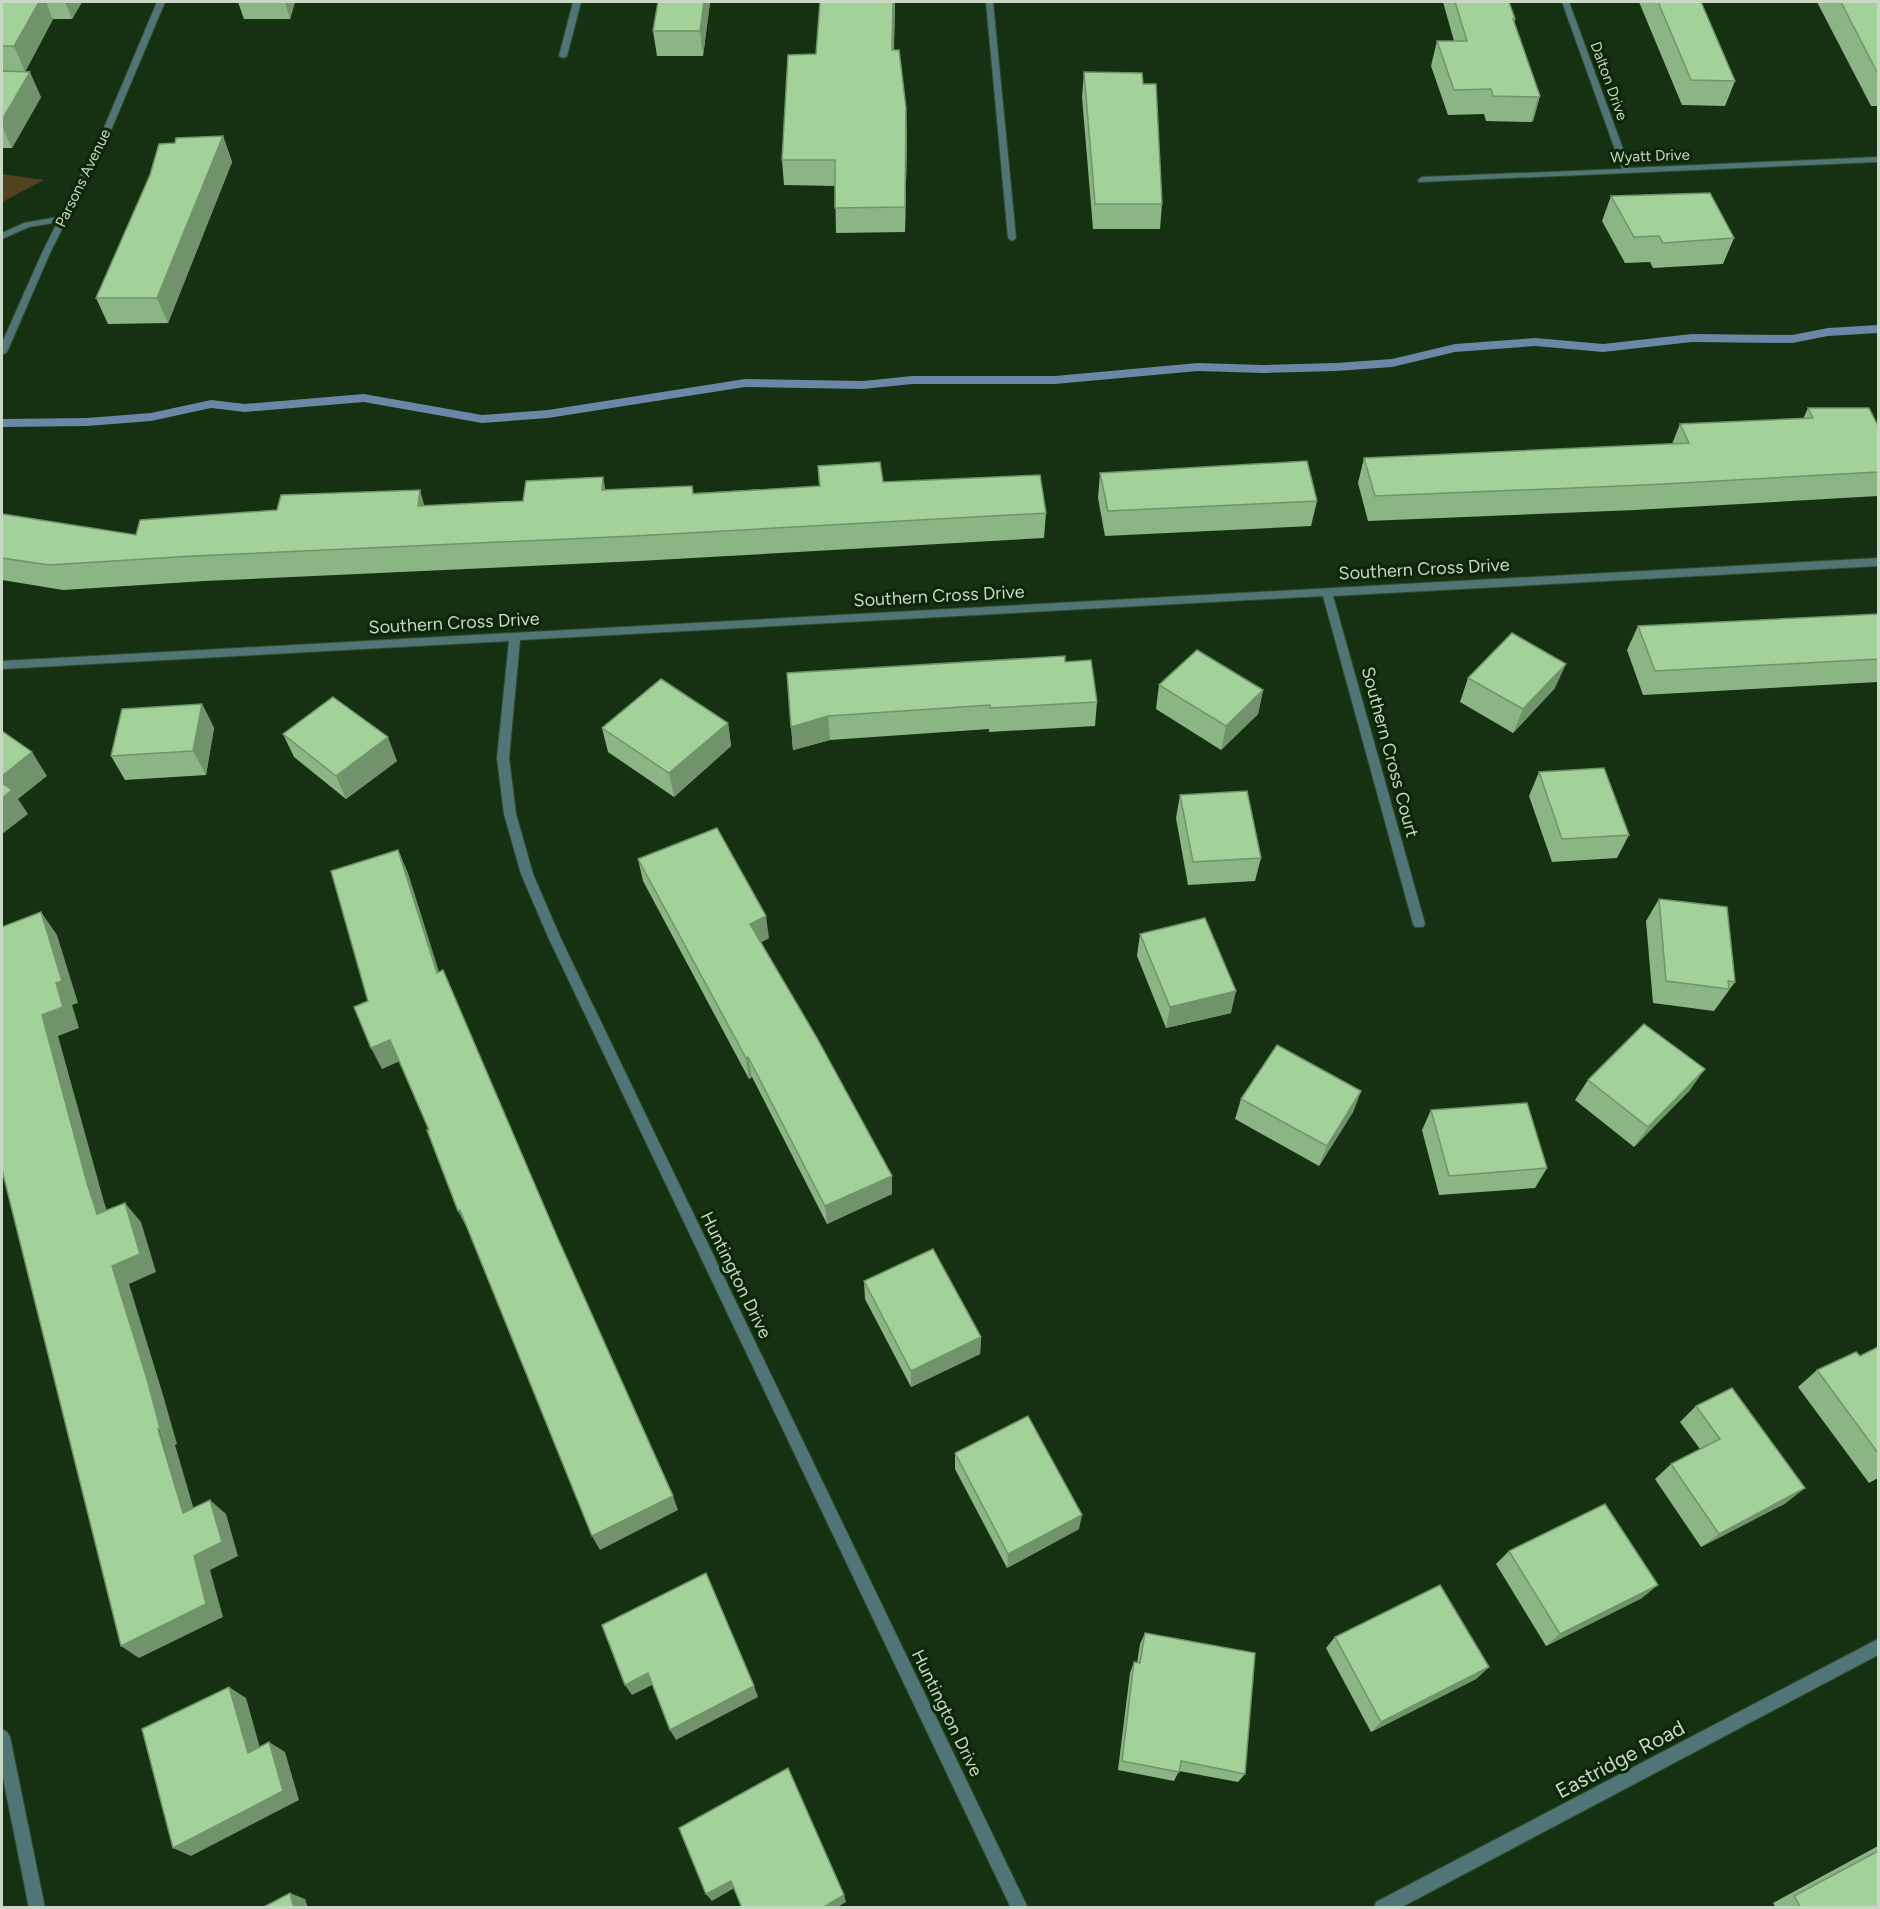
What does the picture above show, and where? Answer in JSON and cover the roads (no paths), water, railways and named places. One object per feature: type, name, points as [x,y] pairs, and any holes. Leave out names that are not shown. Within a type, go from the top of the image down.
[{"type":"street","name":"Parsons Avenue","points":[[2,350],[105,135],[161,2]]},
{"type":"street","points":[[563,56],[577,2]]},
{"type":"street","points":[[989,2],[1012,238]]},
{"type":"street","name":"Dalton Drive","points":[[1564,2],[1627,171]]},
{"type":"street","name":"Wyatt Drive","points":[[1422,180],[1878,160]]},
{"type":"street","points":[[2,236],[27,225],[63,219]]},
{"type":"street","name":"Southern Cross Drive","points":[[2,666],[1878,562]]},
{"type":"street","name":"Southern Cross Court","points":[[1327,591],[1419,924]]},
{"type":"street","name":"Huntington Drive","points":[[515,636],[503,758],[510,814],[527,874],[560,950],[1020,1908]]},
{"type":"street","name":"Eastridge Road","points":[[1382,1908],[1878,1647]]},
{"type":"street","points":[[2,1737],[37,1908]]},
{"type":"waterway","points":[[2,423],[87,422],[151,417],[211,404],[245,408],[364,398],[482,419],[548,414],[745,383],[863,385],[912,380],[1055,380],[1198,367],[1264,369],[1336,367],[1392,363],[1455,348],[1535,342],[1603,348],[1692,338],[1792,339],[1828,332],[1878,329]]}]
